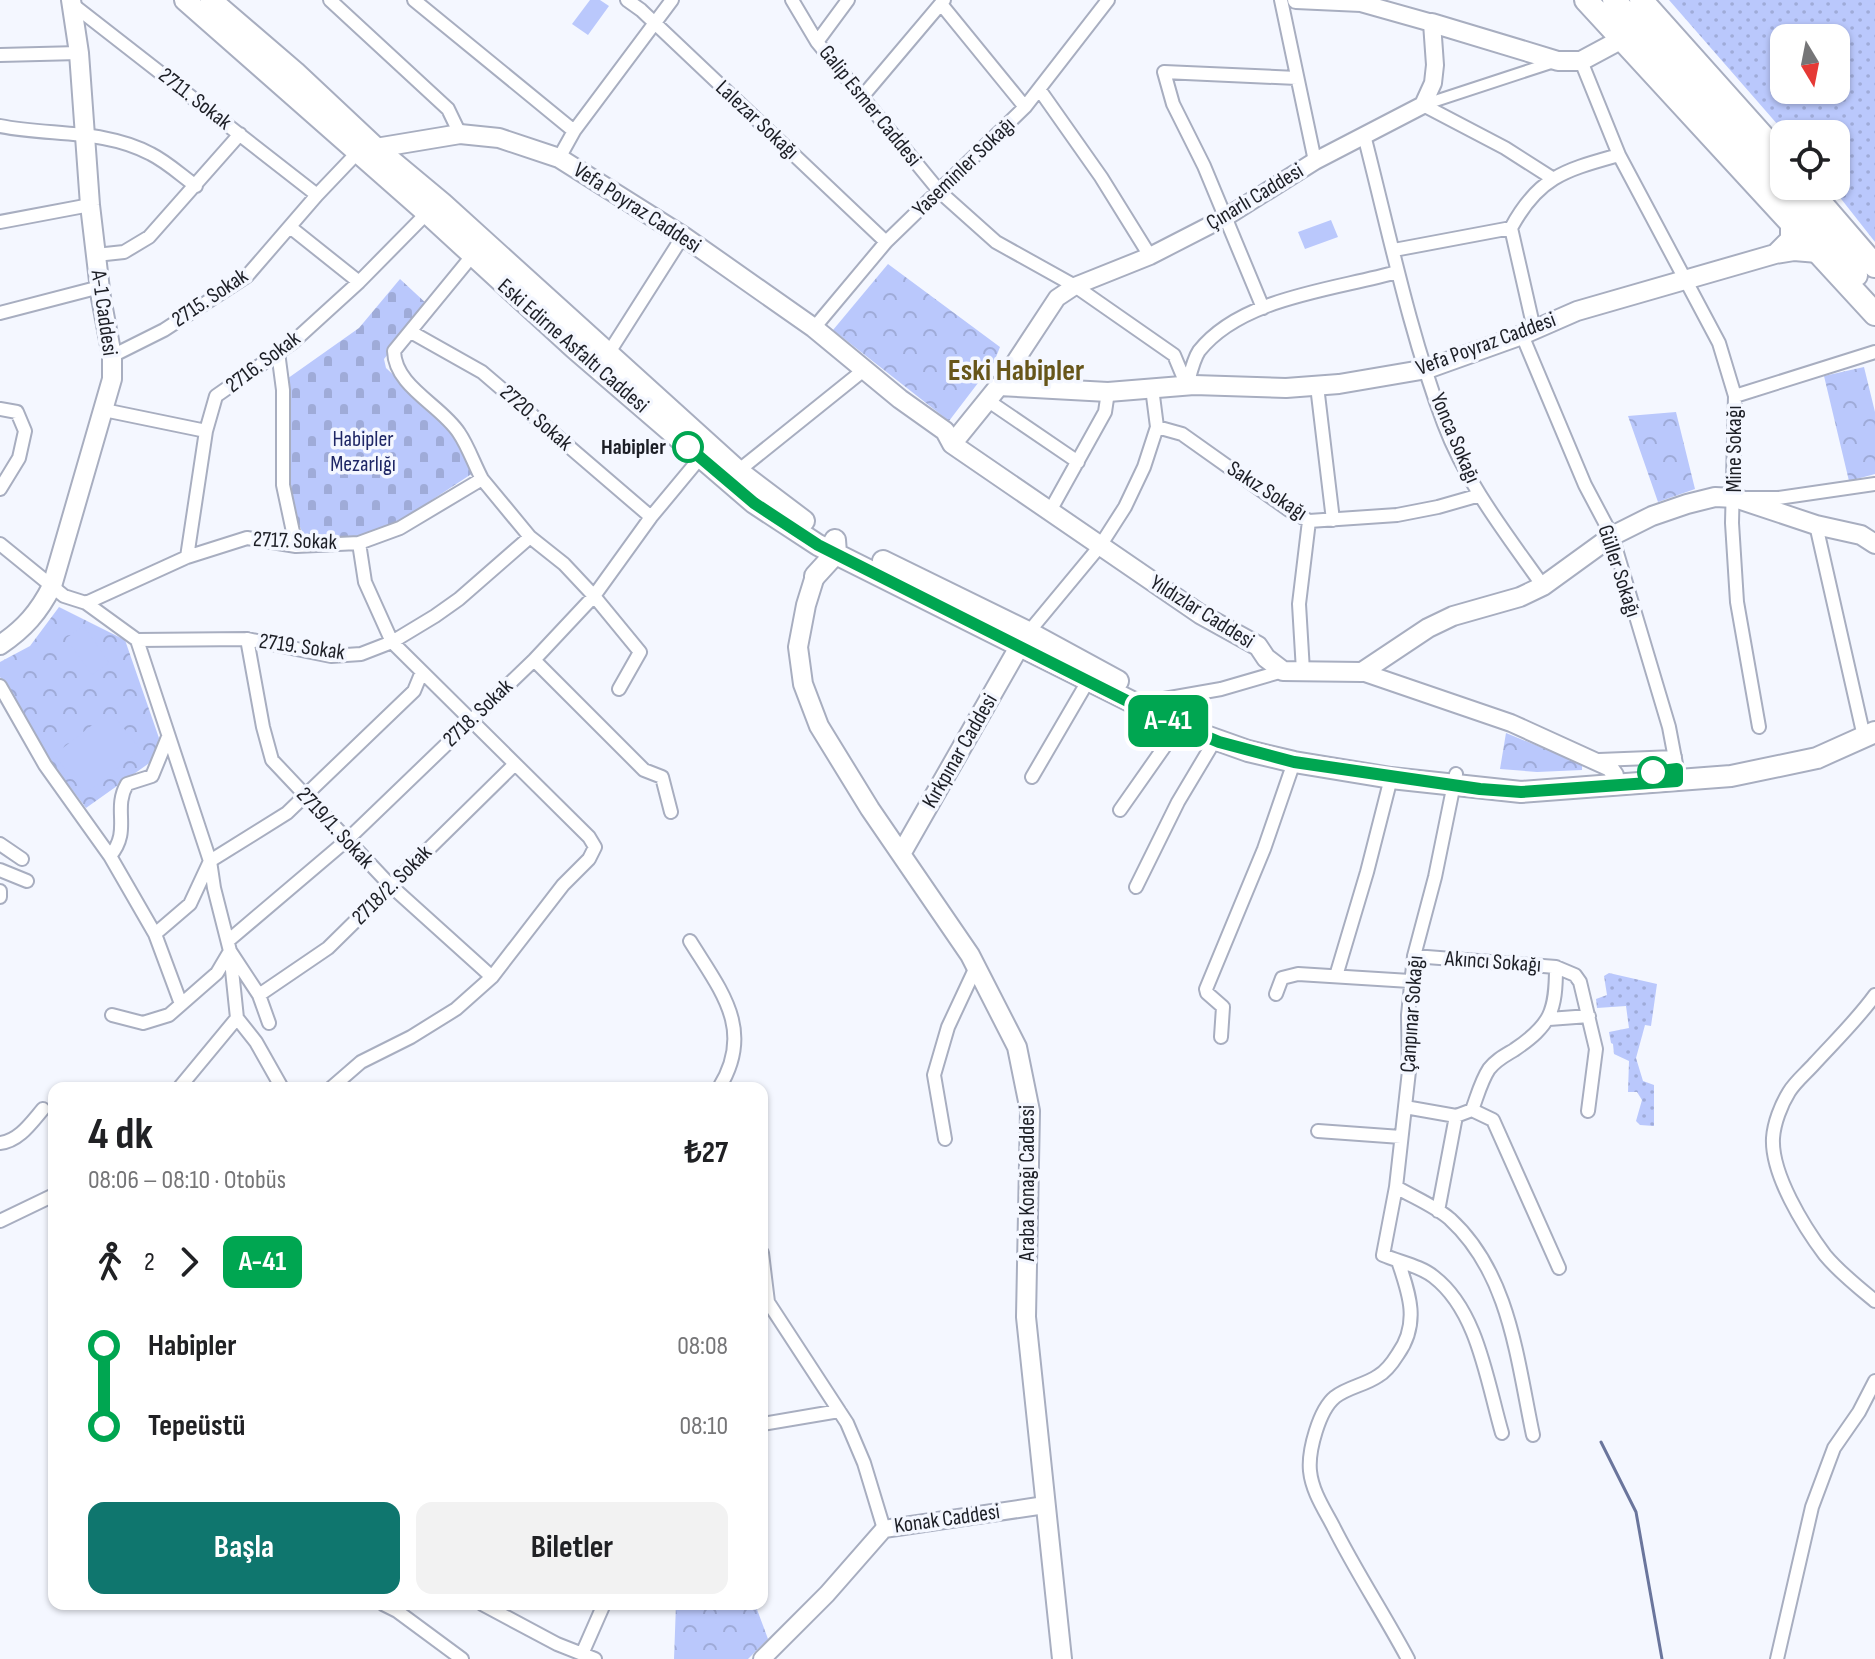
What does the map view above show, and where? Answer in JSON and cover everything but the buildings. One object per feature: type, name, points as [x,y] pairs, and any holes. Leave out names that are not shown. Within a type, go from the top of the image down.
[{"type":"highway","points":[[1586,0],[1680,102],[1796,203],[1875,266]]},
{"type":"highway","points":[[1614,0],[1796,203],[1875,298]]},
{"type":"highway","points":[[1641,0],[1770,144]]},
{"type":"highway","points":[[1796,203],[1818,253],[1875,314]]},
{"type":"main road","name":"Eski Edirne Asfaltı Caddesi","points":[[185,0],[367,150],[442,203],[738,471],[831,544],[880,560],[1023,640],[1088,681],[1153,707],[1264,742],[1455,780]]},
{"type":"main road","name":"A-1 Caddesi","points":[[0,645],[20,632],[40,610],[52,586],[112,379],[112,356],[90,205],[79,53],[72,2]]},
{"type":"main road","name":"Eski Edirne Asfaltı Caddesi","points":[[223,4],[295,72],[427,213],[472,256],[754,503],[1153,707],[1179,726],[1215,740],[1294,762],[1391,778],[1455,780],[1615,780],[1677,769],[1748,762],[1801,751],[1871,728]]},
{"type":"main road","points":[[1432,23],[1558,61]]},
{"type":"main road","name":"Çınarlı Caddesi","points":[[1558,61],[1581,61],[1622,39]]},
{"type":"main road","name":"Vefa Poyraz Caddesi","points":[[367,150],[460,134],[499,138],[559,158],[683,236],[814,328],[865,369]]},
{"type":"main road","points":[[1775,254],[1790,239],[1796,203]]},
{"type":"main road","name":"Vefa Poyraz Caddesi","points":[[993,393],[1108,392],[1187,386],[1286,388],[1427,369],[1577,311],[1775,254],[1794,251],[1818,253]]},
{"type":"main road","name":"Yıldızlar Caddesi","points":[[865,369],[945,431],[952,444],[1200,614],[1258,646],[1266,658],[1283,671]]},
{"type":"main road","name":"Çınarlı Caddesi","points":[[952,444],[993,393]]},
{"type":"main road","points":[[1283,671],[1362,672],[1428,628],[1453,616],[1520,597],[1543,586],[1612,536],[1652,516],[1715,497],[1735,498],[1816,525],[1861,535],[1875,544]]},
{"type":"main road","points":[[815,576],[814,560],[831,544]]},
{"type":"main road","name":"Araba Konağı Caddesi","points":[[815,576],[798,647],[803,684],[830,746],[976,967],[1017,1047],[1030,1111],[1026,1317],[1062,1659]]},
{"type":"main road","name":"Kırkpınar Caddesi","points":[[901,854],[1023,640]]},
{"type":"street","points":[[330,0],[448,109],[460,134]]},
{"type":"street","points":[[414,0],[574,131]]},
{"type":"street","name":"Lalezar Sokağı","points":[[627,0],[886,242]]},
{"type":"street","points":[[559,158],[574,131],[672,0]]},
{"type":"street","name":"Galip Esmer Caddesi","points":[[792,0],[817,42],[940,192],[996,242],[1075,286],[1174,355],[1187,386]]},
{"type":"street","points":[[817,42],[848,0]]},
{"type":"street","name":"Yaseminler Sokağı","points":[[814,328],[886,242],[1025,107],[1108,0]]},
{"type":"street","points":[[1281,0],[1315,161]]},
{"type":"street","points":[[1296,0],[1362,2],[1432,23],[1434,74],[1423,105],[1505,148],[1552,178]]},
{"type":"street","name":"2711. Sokak","points":[[72,2],[317,195]]},
{"type":"street","points":[[862,97],[942,2],[1025,107]]},
{"type":"street","points":[[0,55],[79,53]]},
{"type":"street","name":"Çınarlı Caddesi","points":[[993,393],[1057,298],[1075,286],[1150,256],[1226,217],[1315,161],[1423,105],[1558,61]]},
{"type":"street","name":"Mine Sokağı","points":[[1581,61],[1619,155],[1719,343],[1735,396],[1735,498],[1732,523],[1737,602],[1759,727]]},
{"type":"street","points":[[1263,308],[1226,217],[1173,104],[1164,72],[1297,78]]},
{"type":"street","points":[[1039,89],[1101,177],[1150,256]]},
{"type":"street","points":[[0,126],[115,140],[151,154],[196,186]]},
{"type":"street","points":[[96,255],[124,252],[149,237],[240,134]]},
{"type":"street","name":"Yonca Sokağı","points":[[1364,135],[1397,272],[1445,426],[1480,495],[1543,586]]},
{"type":"street","name":"2715. Sokak","points":[[112,356],[164,330],[247,276],[317,195],[367,150]]},
{"type":"street","points":[[1394,250],[1511,228],[1521,210],[1552,178],[1619,155]]},
{"type":"street","points":[[0,222],[90,205]]},
{"type":"street","name":"2716. Sokak","points":[[187,557],[206,431],[216,396],[278,352],[359,282],[427,213]]},
{"type":"street","points":[[290,227],[359,282]]},
{"type":"street","name":"Güller Sokağı","points":[[1511,228],[1528,332],[1585,485],[1612,536],[1677,769]]},
{"type":"street","points":[[608,354],[683,236]]},
{"type":"street","points":[[472,256],[394,351],[395,365],[459,432],[482,479],[530,537],[564,564],[640,652],[619,689]]},
{"type":"street","points":[[1187,386],[1197,353],[1224,326],[1263,308],[1308,293],[1397,272]]},
{"type":"street","points":[[0,313],[100,287]]},
{"type":"street","name":"2720. Sokak","points":[[411,332],[482,372],[651,517]]},
{"type":"street","points":[[278,352],[283,390],[283,485],[296,546]]},
{"type":"street","points":[[1735,396],[1875,352]]},
{"type":"street","points":[[738,471],[865,369]]},
{"type":"street","points":[[1317,386],[1333,520]]},
{"type":"street","points":[[1023,640],[1100,546],[1125,507],[1144,467],[1157,427],[1152,388]]},
{"type":"street","points":[[1050,511],[1105,412],[1108,392]]},
{"type":"street","points":[[993,393],[1078,462]]},
{"type":"street","points":[[0,409],[17,412],[25,431],[19,458],[0,489]]},
{"type":"street","points":[[104,410],[206,431]]},
{"type":"street","name":"Sakız Sokağı","points":[[1157,427],[1182,434],[1309,521],[1397,515],[1480,495]]},
{"type":"street","name":"2718. Sokak","points":[[112,1015],[143,1023],[169,1015],[217,973],[229,946],[347,840],[534,660],[594,596],[651,517],[700,458]]},
{"type":"street","name":"2717. Sokak","points":[[86,603],[187,557],[247,538],[296,546],[359,543],[400,528],[482,479]]},
{"type":"street","points":[[1735,498],[1778,498],[1875,484]]},
{"type":"street","points":[[1303,671],[1299,604],[1309,521]]},
{"type":"street","points":[[1816,525],[1871,728]]},
{"type":"street","name":"2719. Sokak","points":[[137,640],[247,639],[331,656],[361,654],[392,642],[459,599],[530,537]]},
{"type":"street","points":[[338,1082],[361,1062],[411,1037],[456,1009],[492,977],[595,847],[589,837],[392,642],[365,582],[359,543]]},
{"type":"street","points":[[0,544],[64,596],[86,603],[137,640],[210,861],[229,946],[237,1018],[256,1042],[279,1082]]},
{"type":"street","name":"2719/1. Sokak","points":[[247,639],[272,760],[390,885],[492,977]]},
{"type":"street","points":[[534,660],[644,770],[662,777],[671,812]]},
{"type":"street","points":[[1153,707],[1283,671]]},
{"type":"street","points":[[1362,672],[1508,722],[1610,768],[1615,780]]},
{"type":"street","points":[[155,934],[190,904],[210,861],[287,813],[414,691],[421,674]]},
{"type":"street","points":[[1032,777],[1088,681]]},
{"type":"street","points":[[0,686],[45,765],[110,856],[155,934],[181,1004]]},
{"type":"street","points":[[1120,810],[1179,726]]},
{"type":"street","points":[[110,856],[120,844],[122,793],[127,784],[152,776],[168,737]]},
{"type":"street","points":[[1136,887],[1178,802],[1215,740]]},
{"type":"street","points":[[1595,760],[1677,769]]},
{"type":"street","points":[[1221,1037],[1223,1007],[1206,989],[1264,849],[1294,762]]},
{"type":"street","name":"2718/2. Sokak","points":[[259,995],[328,948],[515,764]]},
{"type":"street","points":[[1336,976],[1391,778]]},
{"type":"street","name":"Çanpınar Sokağı","points":[[1398,1261],[1383,1255],[1396,1187],[1409,1071],[1410,981],[1455,780]]},
{"type":"street","points":[[0,844],[22,859]]},
{"type":"street","points":[[0,870],[27,881]]},
{"type":"street","points":[[0,891],[0,897]]},
{"type":"street","points":[[690,941],[727,1004],[734,1029],[735,1057],[722,1082]]},
{"type":"street","points":[[229,946],[259,995],[269,1023]]},
{"type":"street","name":"Akıncı Sokağı","points":[[1414,956],[1556,967],[1575,975],[1580,982],[1596,1049],[1588,1111]]},
{"type":"street","points":[[945,1139],[934,1075],[948,1027],[976,967]]},
{"type":"street","points":[[1472,1110],[1488,1071],[1500,1057],[1535,1035],[1549,1019],[1555,1006],[1556,967]]},
{"type":"street","points":[[1276,994],[1278,984],[1286,975],[1410,981]]},
{"type":"street","points":[[1875,995],[1789,1091],[1778,1115],[1773,1137],[1781,1175],[1807,1227],[1826,1256],[1875,1301]]},
{"type":"street","points":[[1549,1019],[1589,1016]]},
{"type":"street","points":[[184,1082],[237,1018]]},
{"type":"street","points":[[1405,1107],[1456,1116],[1472,1110],[1493,1120],[1559,1268]]},
{"type":"street","points":[[0,1143],[10,1142],[43,1109]]},
{"type":"street","points":[[1438,1211],[1456,1116]]},
{"type":"street","points":[[1318,1131],[1401,1137]]},
{"type":"street","points":[[1396,1187],[1447,1216],[1485,1261],[1498,1286],[1510,1327],[1533,1435]]},
{"type":"street","points":[[0,1221],[48,1198]]},
{"type":"street","points":[[1398,1261],[1433,1275],[1458,1301],[1469,1322],[1502,1433]]},
{"type":"street","points":[[1398,1261],[1408,1291],[1412,1320],[1404,1346],[1378,1377],[1350,1387],[1332,1399],[1312,1445],[1310,1468],[1317,1496],[1358,1575],[1408,1659]]},
{"type":"street","points":[[768,1302],[839,1411],[864,1463],[884,1529]]},
{"type":"street","points":[[1777,1659],[1812,1507],[1834,1448],[1859,1412],[1875,1381]]},
{"type":"street","points":[[768,1423],[839,1411]]},
{"type":"street","name":"Konak Caddesi","points":[[762,1659],[827,1594],[884,1529],[1045,1505]]},
{"type":"street","points":[[395,1610],[462,1659]]},
{"type":"street","points":[[495,1610],[545,1638],[595,1659]]},
{"type":"street","points":[[582,1654],[601,1610]]},
{"type":"green space","points":[[590,0],[600,0],[609,6],[588,35],[572,24]]},
{"type":"green space","points":[[1669,0],[1875,0],[1875,242],[1842,200],[1850,200],[1850,120],[1774,120]]},
{"type":"green space","points":[[1331,220],[1338,237],[1305,249],[1298,232]]},
{"type":"green space","points":[[888,264],[1000,347],[994,362],[949,421],[833,330]]},
{"type":"green space","name":"Habipler Mezarlığı","points":[[400,279],[428,305],[384,359],[386,368],[455,432],[476,471],[397,523],[358,538],[306,541],[287,496],[284,381],[359,328]]},
{"type":"green space","points":[[1864,367],[1875,412],[1875,474],[1849,481],[1824,376]]},
{"type":"green space","points":[[1676,412],[1695,489],[1658,502],[1628,416]]},
{"type":"green space","points":[[59,607],[125,640],[159,738],[155,759],[86,808],[51,762],[0,677],[0,662],[30,646]]},
{"type":"green space","points":[[84,626],[109,663],[92,675],[66,638]]},
{"type":"green space","points":[[110,711],[141,750],[85,794],[54,755]]},
{"type":"green space","points":[[1506,733],[1582,764],[1582,770],[1537,772],[1500,769]]},
{"type":"green space","points":[[1609,973],[1657,984],[1651,1026],[1645,1025],[1636,1058],[1643,1081],[1654,1085],[1654,1126],[1640,1125],[1636,1121],[1642,1100],[1637,1092],[1628,1092],[1629,1061],[1614,1054],[1611,1043],[1609,1032],[1629,1028],[1626,1006],[1597,1008],[1596,999],[1607,995],[1604,976]]},
{"type":"green space","points":[[676,1610],[757,1610],[768,1639],[748,1659],[674,1659]]},
{"type":"waterway","points":[[1601,1442],[1636,1512],[1662,1659]]},
{"type":"bus line","name":"A-41","points":[[688,447],[754,503],[818,545],[1159,717],[1219,742],[1294,762],[1500,791],[1677,781],[1677,769],[1653,772]]},
{"type":"place","name":"Habipler","points":[[688,447]]},
{"type":"district","name":"Eski Habipler","points":[[1016,371]]}]
